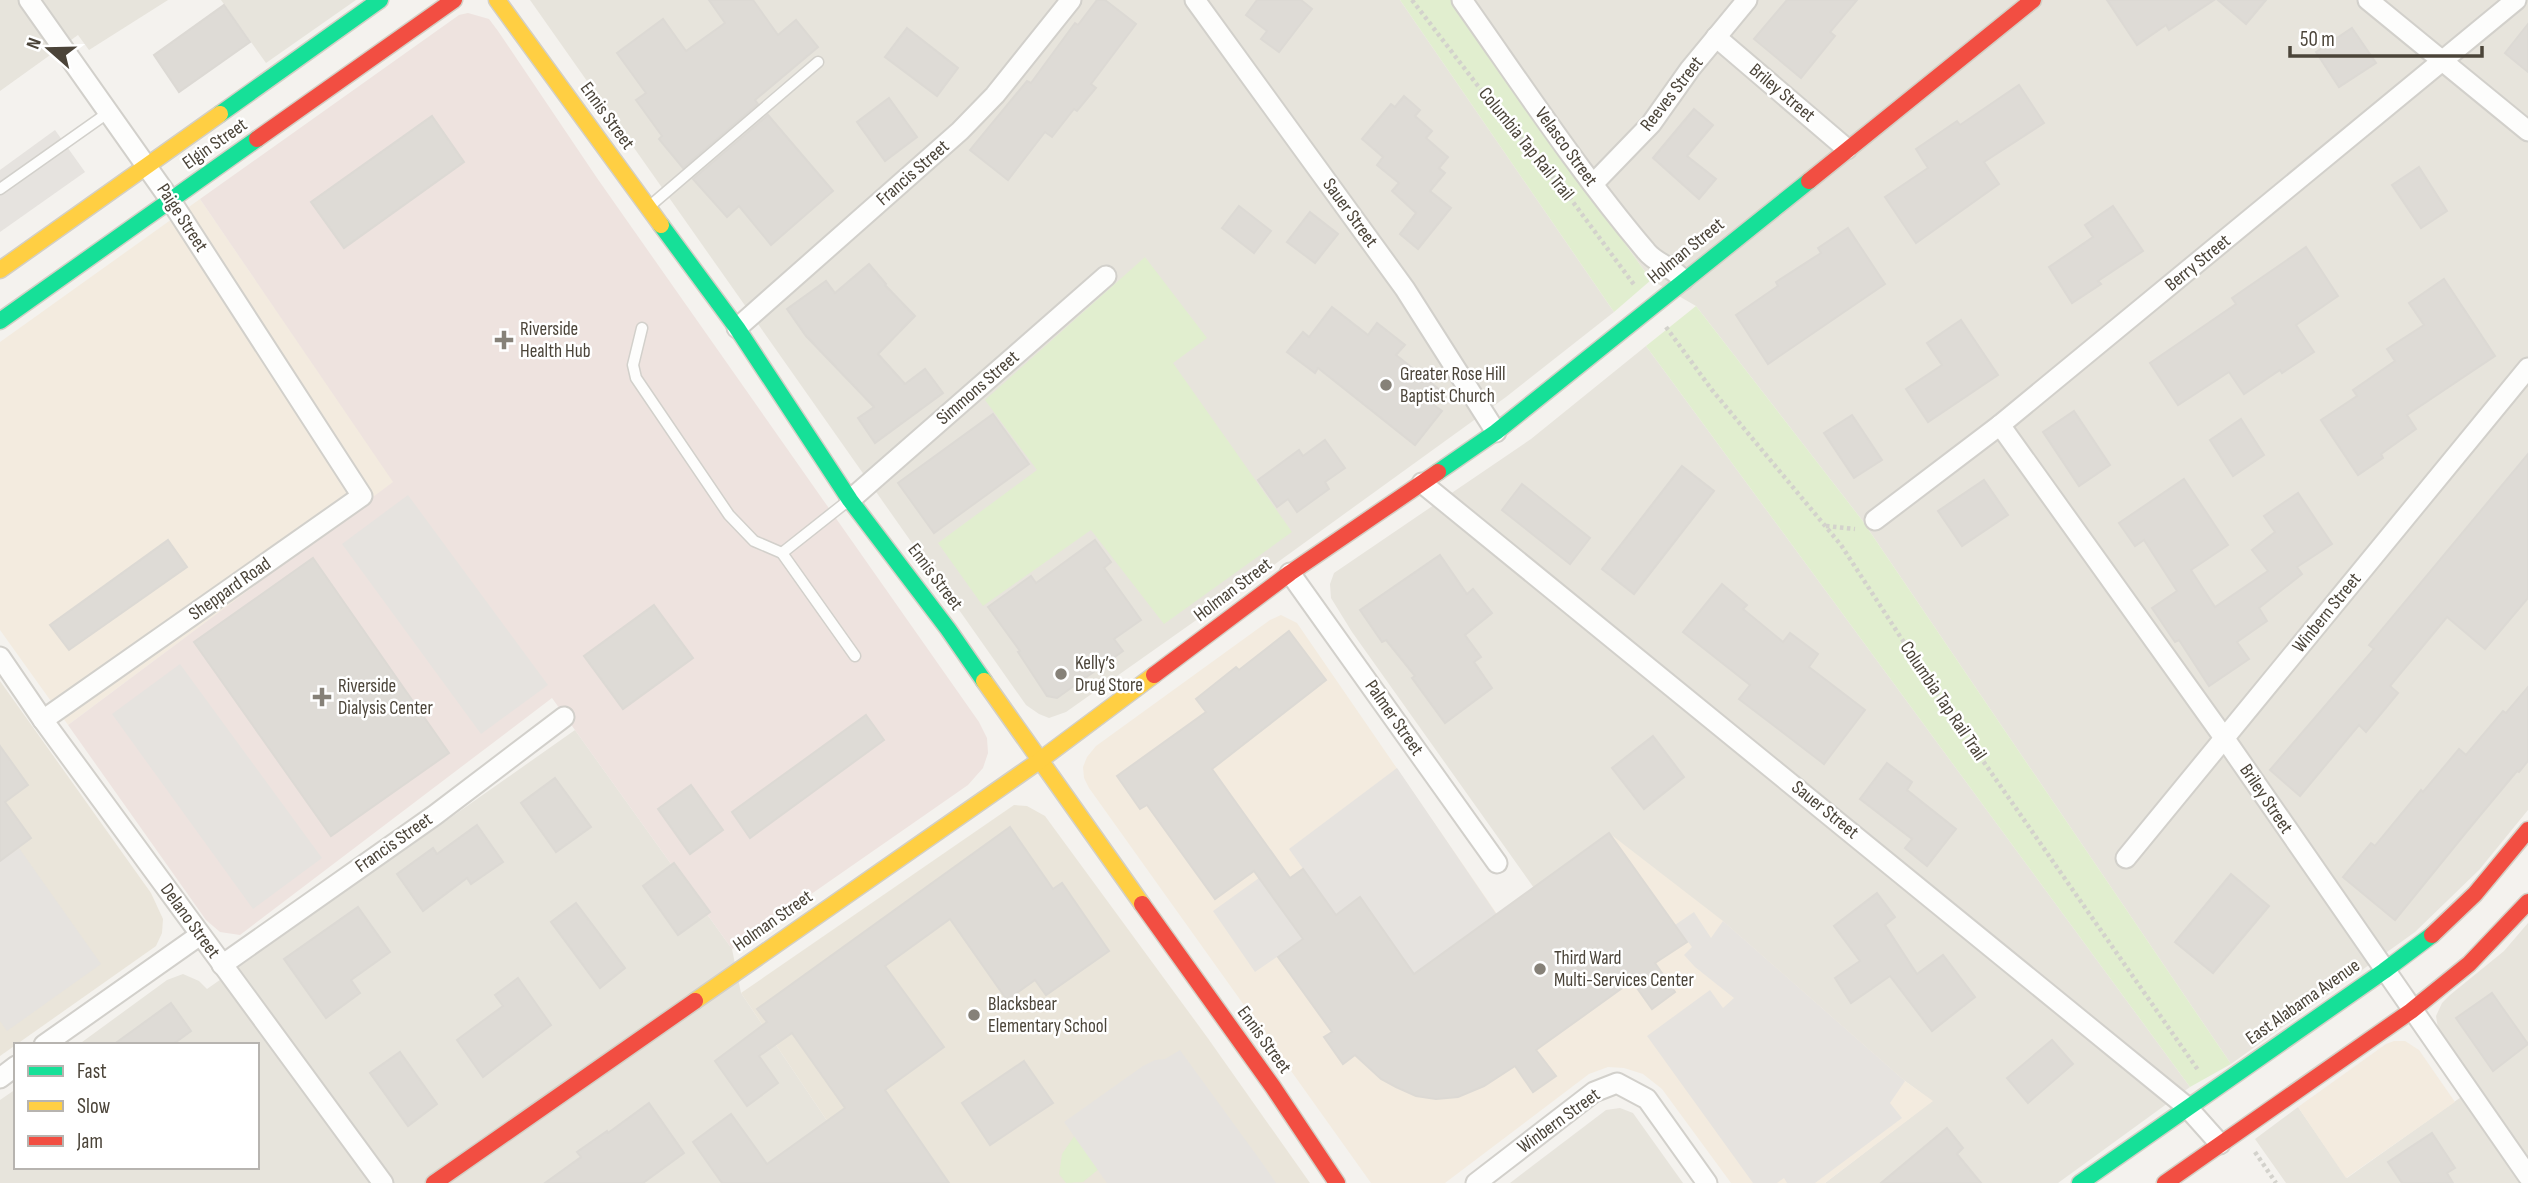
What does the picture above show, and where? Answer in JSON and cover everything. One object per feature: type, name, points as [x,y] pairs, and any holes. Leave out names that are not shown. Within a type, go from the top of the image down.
[{"type":"street","name":"Paige Street","points":[[29,0],[148,166],[326,442]]},
{"type":"street","name":"Elgin Street","points":[[0,270],[380,0]]},
{"type":"street","name":"Elgin Street","points":[[0,321],[454,0]]},
{"type":"street","name":"Ennis Street","points":[[497,0],[737,328],[850,500],[948,629],[1039,761],[1273,1087],[1337,1183]]},
{"type":"street","name":"Francis Street","points":[[737,328],[960,131],[995,94],[1071,0]]},
{"type":"street","name":"Sauer Street","points":[[1195,0],[1405,289],[1496,432]]},
{"type":"street","name":"Velasco Street","points":[[1462,0],[1593,184],[1648,255],[1670,267],[1683,281]]},
{"type":"street","name":"Reeves Street","points":[[1593,184],[1651,124],[1690,69],[1747,0]]},
{"type":"street","name":"Holman Street","points":[[434,1183],[1039,761],[1290,573],[1496,432],[2034,0]]},
{"type":"street","points":[[2368,0],[2528,131]]},
{"type":"street","name":"Berry Street","points":[[1875,520],[2000,425],[2516,0]]},
{"type":"street","name":"Briley Street","points":[[1716,37],[1847,149]]},
{"type":"street","name":"Simmons Street","points":[[850,500],[1106,276]]},
{"type":"street","name":"Winbern Street","points":[[2126,858],[2528,368]]},
{"type":"street","name":"Briley Street","points":[[2000,425],[2225,739],[2528,1176]]},
{"type":"street","name":"Sheppard Road","points":[[44,720],[362,496],[326,442]]},
{"type":"street","name":"Sauer Street","points":[[1422,483],[2187,1107],[2220,1144]]},
{"type":"street","name":"Palmer Street","points":[[1290,573],[1497,863]]},
{"type":"street","name":"Delano Street","points":[[0,657],[383,1183]]},
{"type":"street","name":"Francis Street","points":[[222,965],[435,815],[564,717]]},
{"type":"street","name":"East Alabama Avenue","points":[[2080,1183],[2433,934],[2475,894],[2528,830]]},
{"type":"street","points":[[2165,1183],[2412,1011],[2469,964],[2528,902]]},
{"type":"street","points":[[47,1043],[200,935]]},
{"type":"street","name":"Winbern Street","points":[[1476,1183],[1594,1092],[1617,1083],[1647,1099],[1707,1183]]},
{"type":"lane","points":[[647,208],[818,62]]},
{"type":"lane","points":[[0,189],[109,112]]},
{"type":"lane","points":[[642,328],[633,365],[636,378],[729,515],[754,541],[782,553],[855,656]]},
{"type":"lane","points":[[782,553],[850,500]]},
{"type":"path","name":"Columbia Tap Rail Trail","points":[[1412,0],[1570,198],[1638,290]]},
{"type":"path","name":"Columbia Tap Rail Trail","points":[[1669,331],[1712,390],[1841,545],[1949,712],[2203,1077]]},
{"type":"path","points":[[1825,526],[1855,530],[1875,520]]},
{"type":"path","points":[[2250,1145],[2276,1183]]},
{"type":"shaded area","points":[[0,0],[168,0],[89,50],[78,35],[0,91]]},
{"type":"shaded area","points":[[221,0],[356,0],[266,63]]},
{"type":"shaded area","points":[[530,0],[1400,0],[1614,312],[1506,397],[1246,585],[1066,712],[1049,718],[1026,705]]},
{"type":"shaded area","points":[[1451,0],[2528,0],[2528,810],[2479,870],[2415,932],[2231,1064],[1862,520],[1696,306],[1651,280]]},
{"type":"shaded area","name":"Riverside Health Hub","points":[[468,13],[489,19],[498,31],[597,178],[979,722],[987,738],[988,753],[983,768],[968,785],[732,949],[552,698],[240,935],[220,932],[206,920],[68,725],[393,482],[200,199],[459,15]]},
{"type":"shaded area","points":[[55,130],[85,172],[0,232],[0,170]]},
{"type":"shaded area","points":[[200,199],[394,482],[68,725],[0,630],[0,342]]},
{"type":"shaded area","points":[[1646,346],[2190,1087],[2058,1183],[1825,1183],[1932,1101],[1905,1081],[1534,888],[1352,632],[1331,598],[1330,584],[1334,573],[1531,439]]},
{"type":"shaded area","points":[[408,495],[548,685],[481,734],[342,544]]},
{"type":"shaded area","points":[[1281,615],[1297,623],[1497,914],[1609,833],[1723,921],[1905,1081],[1933,1101],[1825,1183],[1731,1183],[1662,1089],[1643,1074],[1624,1068],[1608,1067],[1589,1074],[1445,1183],[1371,1183],[1084,778],[1083,767],[1096,746],[1270,620]]},
{"type":"shaded area","points":[[180,664],[322,858],[253,909],[112,714]]},
{"type":"shaded area","points":[[0,681],[151,893],[163,919],[162,933],[156,946],[18,1043],[14,1043],[14,1046],[0,1056]]},
{"type":"shaded area","points":[[575,730],[732,949],[741,993],[869,1183],[0,1183],[0,1100],[14,1090],[14,1169],[259,1169],[259,1043],[81,1043],[167,980],[183,974],[199,981],[207,989]]},
{"type":"shaded area","points":[[1397,768],[1497,915],[1414,974],[1360,898],[1326,921],[1327,902],[1289,849]]},
{"type":"shaded area","name":"Blacksbear Elementary School","points":[[1014,805],[1027,806],[1045,816],[1310,1183],[869,1183],[741,993]]},
{"type":"shaded area","points":[[19,848],[101,964],[7,1031],[0,1021],[0,861]]},
{"type":"shaded area","points":[[1259,878],[1294,926],[1313,932],[1255,972],[1213,911]]},
{"type":"shaded area","points":[[1694,912],[1711,938],[1723,921],[1905,1081],[1890,1103],[1902,1118],[1815,1183],[1787,1183],[1784,1178],[1777,1183],[1753,1183],[1647,1036],[1710,990],[1723,1008],[1734,998],[1684,955],[1692,947],[1675,925]]},
{"type":"shaded area","points":[[2528,923],[2528,1183],[2286,1183],[2255,1139],[2298,1107],[2347,1178],[2478,1085],[2438,1028],[2436,1016],[2442,1003],[2504,951]]},
{"type":"shaded area","points":[[2394,1041],[2405,1041],[2419,1050],[2455,1102],[2346,1178],[2298,1107]]},
{"type":"shaded area","points":[[1180,1050],[1276,1183],[1107,1183],[1064,1122],[1143,1066],[1165,1059]]},
{"type":"shaded area","points":[[1620,1108],[1633,1113],[1683,1183],[1510,1183],[1606,1110]]},
{"type":"green space","points":[[1400,0],[1451,0],[1651,280],[1614,312]]},
{"type":"green space","points":[[1145,257],[1207,338],[1173,363],[1292,532],[1164,624],[1091,530],[983,606],[938,543],[1037,470],[985,400]]},
{"type":"green space","points":[[1696,306],[1862,520],[2231,1064],[2190,1087],[1646,346]]},
{"type":"green space","points":[[1075,1135],[1111,1159],[1083,1182],[1066,1183],[1059,1174],[1062,1154]]},
{"type":"building","points":[[709,0],[753,0],[778,35],[796,20],[818,47],[755,100],[758,104],[683,168],[659,139],[662,136],[636,100],[646,93],[617,53],[663,19],[686,51],[725,23]]},
{"type":"building","points":[[1097,0],[1105,0],[1136,24],[1091,84],[1096,88],[1077,111],[1074,109],[1052,137],[1045,132],[1008,180],[970,150],[1027,81],[1031,83],[1075,23],[1078,25]]},
{"type":"building","points":[[1257,0],[1301,0],[1312,9],[1279,52],[1261,39],[1267,31],[1246,15]]},
{"type":"building","points":[[1787,0],[1857,0],[1830,32],[1835,36],[1801,78],[1754,39]]},
{"type":"building","points":[[2107,0],[2214,0],[2169,30],[2166,25],[2137,45]]},
{"type":"building","points":[[2218,0],[2266,0],[2246,24]]},
{"type":"building","points":[[224,5],[250,42],[179,92],[154,55]]},
{"type":"building","points":[[2528,24],[2528,72],[2505,53]]},
{"type":"building","points":[[907,28],[958,68],[937,96],[885,57]]},
{"type":"building","points":[[2352,28],[2376,63],[2339,87],[2316,52]]},
{"type":"building","points":[[2019,85],[2044,123],[1984,162],[1999,184],[1916,243],[1885,197],[1928,168],[1916,149],[1957,121],[1960,125]]},
{"type":"building","points":[[1404,96],[1420,110],[1415,116],[1432,131],[1426,138],[1448,157],[1439,168],[1445,173],[1430,191],[1451,208],[1418,249],[1400,234],[1416,213],[1392,191],[1399,183],[1377,165],[1383,157],[1362,139],[1391,104],[1395,107]]},
{"type":"building","points":[[889,98],[917,137],[885,161],[857,122]]},
{"type":"building","points":[[1694,109],[1713,125],[1687,156],[1716,179],[1699,199],[1653,158]]},
{"type":"building","points":[[768,115],[833,191],[771,245],[739,206],[727,217],[693,179]]},
{"type":"building","points":[[432,116],[464,162],[344,248],[311,202]]},
{"type":"building","points":[[2419,167],[2447,211],[2421,228],[2392,185]]},
{"type":"building","points":[[1239,206],[1271,231],[1254,253],[1222,228]]},
{"type":"building","points":[[2113,206],[2143,251],[2098,281],[2101,284],[2072,303],[2049,267],[2093,237],[2085,225]]},
{"type":"building","points":[[1310,212],[1338,234],[1315,263],[1287,242]]},
{"type":"building","points":[[1848,228],[1885,284],[1768,364],[1736,315],[1778,286],[1776,282],[1821,253],[1818,248]]},
{"type":"building","points":[[2306,247],[2338,296],[2296,325],[2314,352],[2244,394],[2229,372],[2178,405],[2150,363],[2236,304],[2232,298]]},
{"type":"building","points":[[869,264],[915,316],[878,354],[905,384],[925,369],[943,393],[875,443],[858,418],[874,407],[806,336],[787,309],[826,281],[835,293]]},
{"type":"building","points":[[2444,279],[2495,356],[2407,415],[2416,429],[2381,454],[2383,458],[2358,475],[2321,420],[2357,396],[2353,390],[2395,361],[2387,349],[2424,325],[2409,303]]},
{"type":"building","name":"Greater Rose Hill Baptist Church","points":[[1332,307],[1368,335],[1377,323],[1405,345],[1396,355],[1441,391],[1431,403],[1442,411],[1415,445],[1318,368],[1315,373],[1287,352],[1303,332],[1309,337]]},
{"type":"building","points":[[1961,320],[1998,375],[1928,422],[1906,389],[1942,365],[1927,343]]},
{"type":"building","points":[[2074,411],[2110,465],[2079,486],[2043,432]]},
{"type":"building","points":[[993,414],[1029,464],[934,533],[898,483]]},
{"type":"building","points":[[1852,415],[1882,460],[1854,478],[1824,433]]},
{"type":"building","points":[[2241,419],[2264,455],[2233,476],[2210,440]]},
{"type":"building","points":[[1325,440],[1345,468],[1325,482],[1329,489],[1297,512],[1288,499],[1277,507],[1258,480],[1299,450],[1303,456]]},
{"type":"building","points":[[2528,454],[2528,598],[2485,649],[2447,617],[2390,686],[2398,693],[2366,732],[2359,725],[2300,796],[2270,770],[2374,649],[2369,645]]},
{"type":"building","points":[[1682,466],[1714,491],[1634,594],[1602,569]]},
{"type":"building","points":[[2184,479],[2228,545],[2191,570],[2215,607],[2268,571],[2252,550],[2275,532],[2264,516],[2298,493],[2332,544],[2297,567],[2302,574],[2259,608],[2267,621],[2237,642],[2249,659],[2209,686],[2179,640],[2175,642],[2152,608],[2177,591],[2144,540],[2135,546],[2119,523]]},
{"type":"building","points":[[1984,480],[2008,515],[1962,546],[1938,511]]},
{"type":"building","points":[[1522,484],[1590,538],[1570,564],[1502,510]]},
{"type":"building","points":[[168,540],[187,567],[69,650],[50,625]]},
{"type":"building","points":[[1095,540],[1111,562],[1104,568],[1141,620],[1114,639],[1123,651],[1057,698],[1047,696],[1018,652],[1020,651],[988,607],[1031,576],[1036,583]]},
{"type":"building","points":[[1440,555],[1467,594],[1473,589],[1492,613],[1465,635],[1481,657],[1474,662],[1492,688],[1445,723],[1412,678],[1415,676],[1386,640],[1382,642],[1360,610]]},
{"type":"building","name":"Riverside Dialysis Center","points":[[313,558],[449,753],[331,836],[194,642]]},
{"type":"building","points":[[1722,584],[1747,605],[1743,609],[1783,642],[1790,633],[1818,654],[1809,667],[1865,710],[1824,764],[1739,699],[1750,685],[1683,632]]},
{"type":"building","points":[[654,605],[693,658],[623,709],[584,656]]},
{"type":"building","name":"Third Ward Multi-Services Center","points":[[1289,631],[1326,680],[1212,769],[1290,878],[1303,869],[1336,915],[1360,897],[1414,974],[1609,833],[1687,942],[1655,963],[1675,992],[1652,1009],[1632,981],[1536,1050],[1556,1076],[1533,1092],[1515,1066],[1484,1086],[1458,1097],[1436,1099],[1416,1096],[1381,1079],[1355,1055],[1343,1064],[1324,1037],[1332,1032],[1278,957],[1303,939],[1254,871],[1215,899],[1147,805],[1140,809],[1117,776],[1206,712],[1196,699],[1236,667],[1239,670]]},
{"type":"building","points":[[2528,687],[2528,761],[2395,920],[2343,877],[2371,843],[2375,846],[2459,749],[2466,755],[2503,711],[2506,713]]},
{"type":"building","points":[[866,715],[884,740],[750,838],[732,812]]},
{"type":"building","points":[[1653,736],[1684,777],[1644,809],[1612,768]]},
{"type":"building","points":[[0,746],[28,785],[5,802],[31,838],[0,861]]},
{"type":"building","points":[[1887,763],[1912,782],[1907,790],[1956,829],[1927,866],[1905,848],[1912,839],[1860,799]]},
{"type":"building","points":[[555,778],[591,827],[556,852],[521,803]]},
{"type":"building","points":[[691,785],[723,830],[690,854],[658,809]]},
{"type":"building","points":[[477,825],[503,862],[471,884],[467,878],[423,911],[397,874],[433,848],[437,854]]},
{"type":"building","points":[[1010,827],[1053,889],[1062,883],[1109,951],[1046,995],[1035,980],[1007,1000],[950,919],[885,966],[944,1047],[885,1090],[949,1183],[722,1183],[693,1142],[731,1114],[767,1164],[845,1108],[792,1033],[759,1056],[778,1083],[747,1106],[715,1061],[767,1022],[757,1009]]},
{"type":"building","points":[[674,863],[710,912],[678,935],[643,886]]},
{"type":"building","points":[[2231,874],[2269,906],[2213,973],[2175,942]]},
{"type":"building","points":[[1877,893],[1895,917],[1885,925],[1917,974],[1943,955],[1975,997],[1932,1031],[1890,976],[1851,1003],[1835,978],[1860,961],[1834,926]]},
{"type":"building","points":[[576,903],[625,968],[600,988],[551,922]]},
{"type":"building","points":[[358,907],[390,952],[351,980],[360,993],[326,1018],[284,959]]},
{"type":"building","points":[[518,978],[551,1025],[483,1077],[457,1040],[503,1006],[495,995]]},
{"type":"building","points":[[2492,993],[2528,1044],[2493,1071],[2456,1018]]},
{"type":"building","points":[[171,1003],[191,1031],[175,1043],[116,1043]]},
{"type":"building","points":[[2052,1040],[2073,1064],[2028,1103],[2007,1078]]},
{"type":"building","points":[[400,1052],[437,1104],[408,1126],[370,1073]]},
{"type":"building","points":[[1024,1061],[1053,1103],[990,1145],[962,1103]]},
{"type":"building","points":[[649,1103],[684,1153],[643,1183],[545,1183],[581,1157],[577,1152]]},
{"type":"building","points":[[1947,1128],[1963,1148],[1957,1154],[1981,1183],[1881,1183]]},
{"type":"building","points":[[2432,1133],[2455,1168],[2447,1173],[2453,1183],[2402,1183],[2388,1162]]},
{"type":"traffic: fast","points":[[220,114],[380,0]]},
{"type":"traffic: fast","points":[[0,321],[257,139]]},
{"type":"traffic: fast","points":[[1438,472],[1496,432],[1809,181]]},
{"type":"traffic: fast","points":[[661,225],[737,328],[850,500],[984,681]]},
{"type":"traffic: fast","points":[[2080,1183],[2432,935]]},
{"type":"traffic: slow","points":[[497,0],[661,225]]},
{"type":"traffic: slow","points":[[0,270],[220,114]]},
{"type":"traffic: slow","points":[[695,1001],[1039,761],[1154,675]]},
{"type":"traffic: slow","points":[[984,681],[1142,904]]},
{"type":"traffic: jam","points":[[257,139],[454,0]]},
{"type":"traffic: jam","points":[[1809,181],[2033,0]]},
{"type":"traffic: jam","points":[[1154,675],[1290,573],[1438,472]]},
{"type":"traffic: jam","points":[[2432,935],[2475,894],[2528,830]]},
{"type":"traffic: jam","points":[[2165,1183],[2411,1011],[2469,964],[2528,902]]},
{"type":"traffic: jam","points":[[1142,904],[1273,1087],[1337,1183]]},
{"type":"traffic: jam","points":[[434,1183],[695,1001]]},
{"type":"place","name":"Riverside Health Hub","points":[[504,340]]},
{"type":"place","name":"Greater Rose Hill Baptist Church","points":[[1386,385]]},
{"type":"place","name":"Kelly’s Drug Store","points":[[1061,674]]},
{"type":"place","name":"Riverside Dialysis Center","points":[[322,697]]},
{"type":"place","name":"Third Ward Multi-Services Center","points":[[1540,969]]},
{"type":"place","name":"Blacksbear Elementary School","points":[[974,1015]]}]
